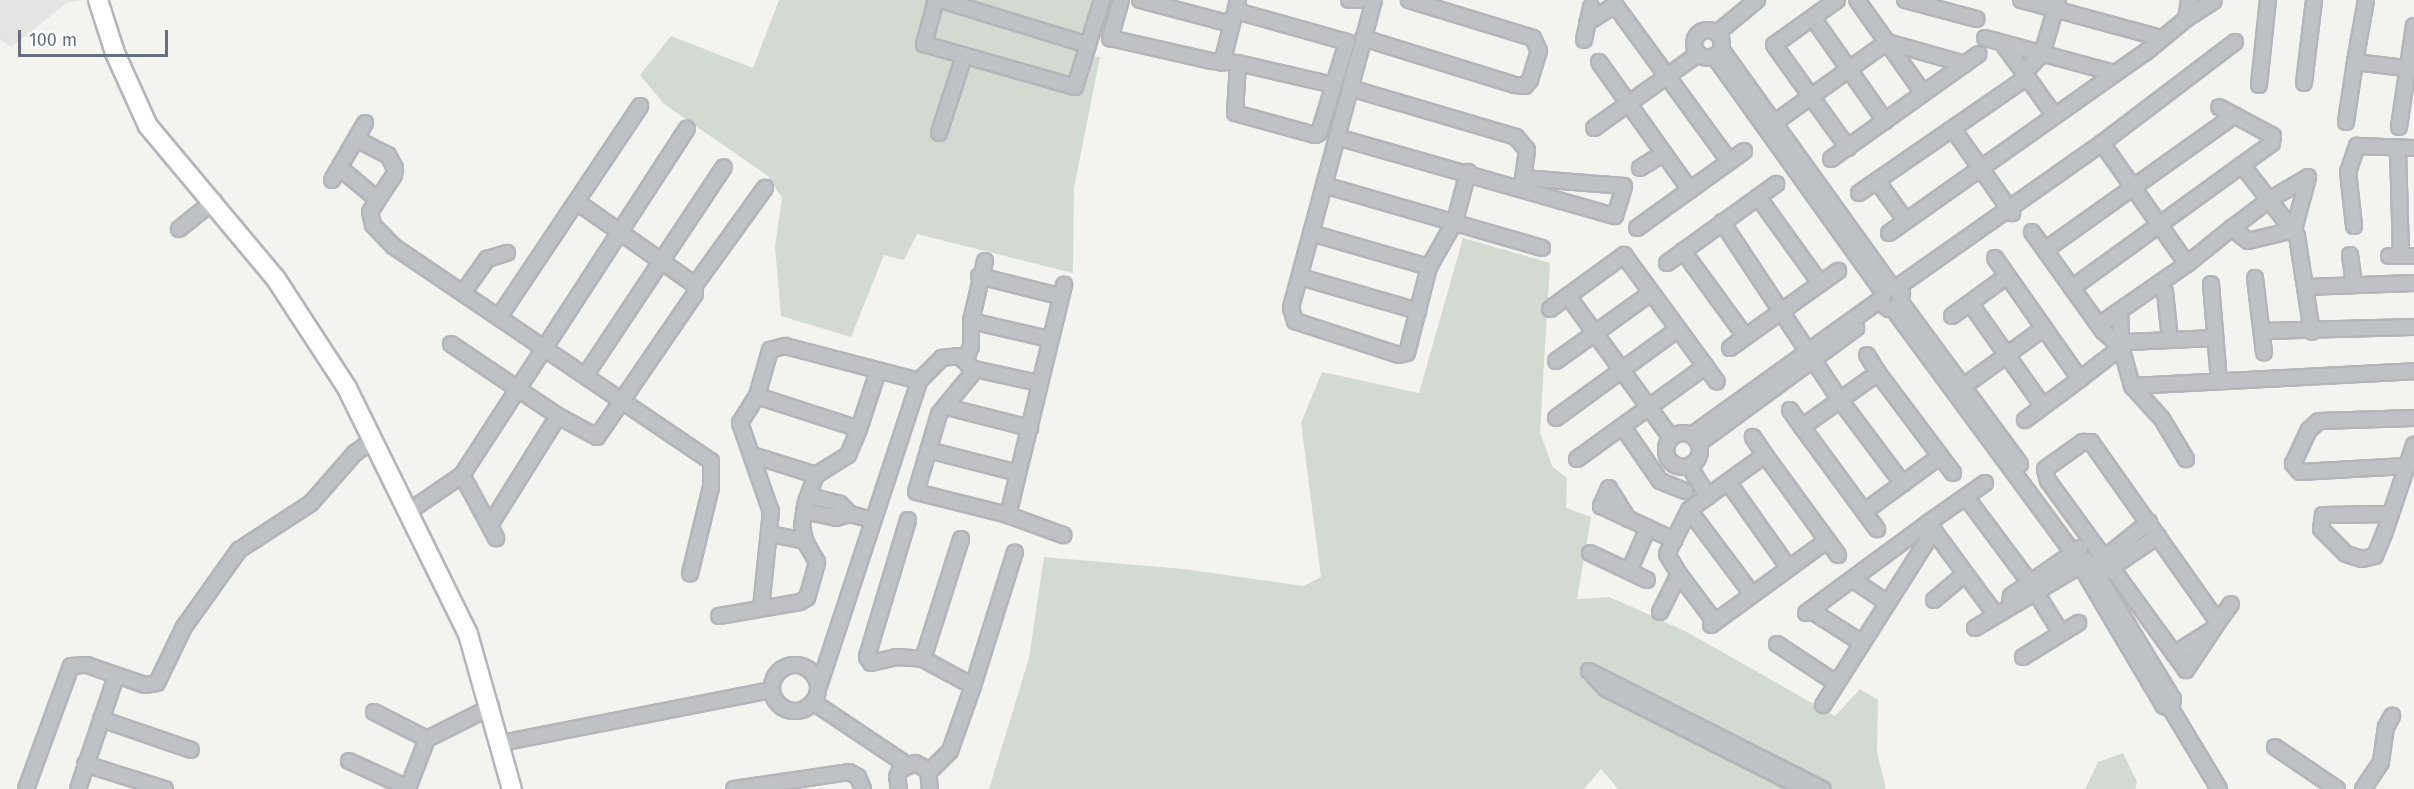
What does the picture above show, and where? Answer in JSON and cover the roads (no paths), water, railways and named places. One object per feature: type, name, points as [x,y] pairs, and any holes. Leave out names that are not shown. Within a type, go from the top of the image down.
[{"type":"main road","points":[[98,0],[115,53],[141,115],[214,201],[314,333],[373,440],[468,634],[491,707],[512,789]]},
{"type":"street","points":[[936,0],[924,44],[1075,87],[1101,0]]},
{"type":"street","points":[[941,0],[1088,45]]},
{"type":"street","points":[[1121,0],[1110,38],[1222,63],[1238,63],[1333,85]]},
{"type":"street","points":[[1140,0],[1231,24]]},
{"type":"street","points":[[1349,0],[1359,0]]},
{"type":"street","points":[[1374,0],[1291,308],[1295,321],[1399,355],[1407,353],[1430,267],[1455,221],[1468,172]]},
{"type":"street","points":[[1363,38],[1515,85],[1525,86],[1530,81],[1539,51],[1533,38],[1409,0]]},
{"type":"street","points":[[1713,32],[1745,0]]},
{"type":"street","points":[[1698,54],[1695,38],[1713,32],[1757,0]]},
{"type":"street","points":[[1837,0],[1774,45],[1848,148]]},
{"type":"street","points":[[1857,0],[1923,93]]},
{"type":"street","points":[[1905,0],[1977,19]]},
{"type":"street","points":[[2021,0],[2057,5],[2160,38]]},
{"type":"street","points":[[2186,19],[2189,0]]},
{"type":"street","points":[[2259,85],[2268,0]]},
{"type":"street","points":[[2304,83],[2314,0]]},
{"type":"street","points":[[2346,122],[2366,0]]},
{"type":"street","points":[[1889,233],[2115,73],[2207,2]]},
{"type":"street","points":[[1222,63],[1237,5],[1347,42],[1319,133],[1315,135],[1234,113],[1238,63]]},
{"type":"street","points":[[1587,23],[1615,5],[1730,161]]},
{"type":"street","points":[[1859,193],[1953,129],[2025,75],[2042,54],[2057,5]]},
{"type":"street","points":[[1584,40],[1591,7]]},
{"type":"street","points":[[1813,18],[1885,121]]},
{"type":"street","points":[[2399,127],[2411,68],[2414,26]]},
{"type":"street","points":[[1713,32],[1717,52],[1892,298],[2090,567],[2173,699],[2171,709]]},
{"type":"street","points":[[1985,38],[2115,73]]},
{"type":"street","points":[[1887,42],[1965,64]]},
{"type":"street","points":[[1770,126],[1887,42]]},
{"type":"street","points":[[1696,439],[2010,210],[2194,85],[2194,75],[2235,42]]},
{"type":"street","points":[[2003,44],[2054,115]]},
{"type":"street","points":[[1594,128],[1698,54],[1717,52]]},
{"type":"street","points":[[1831,159],[1979,54]]},
{"type":"street","points":[[939,133],[964,56]]},
{"type":"street","points":[[1599,62],[1690,190]]},
{"type":"street","points":[[2355,62],[2411,68]]},
{"type":"street","points":[[1350,88],[1516,137],[1527,150],[1522,185]]},
{"type":"street","points":[[499,317],[640,106]]},
{"type":"street","points":[[2072,288],[2242,165],[2273,139],[2219,107]]},
{"type":"street","points":[[2045,250],[2235,115]]},
{"type":"street","points":[[365,123],[358,140],[336,174],[377,199]]},
{"type":"street","points":[[408,512],[462,475],[687,129]]},
{"type":"street","points":[[1953,129],[2010,210]]},
{"type":"street","points":[[1337,137],[1522,185],[1615,216],[1624,186],[1522,185]]},
{"type":"street","points":[[358,140],[388,155],[394,168],[394,175],[377,199],[371,218],[381,235],[463,293],[587,373],[699,450],[714,467],[690,574]]},
{"type":"street","points":[[2354,226],[2348,172],[2353,151],[2357,146],[2379,144],[2397,149],[2414,148]]},
{"type":"street","points":[[2104,146],[2158,226],[2187,264]]},
{"type":"street","points":[[2397,149],[2401,256]]},
{"type":"street","points":[[1637,228],[1744,151]]},
{"type":"street","points":[[1641,168],[1664,153]]},
{"type":"street","points":[[2242,165],[2294,230],[2301,247],[2312,332]]},
{"type":"street","points":[[587,373],[724,167]]},
{"type":"street","points":[[2099,325],[2187,264],[2270,200],[2308,177],[2294,230]]},
{"type":"street","points":[[1877,181],[1906,221]]},
{"type":"street","points":[[1667,263],[1776,184]]},
{"type":"street","points":[[1324,185],[1542,248]]},
{"type":"street","points":[[451,344],[558,416],[597,437],[695,294],[695,285],[765,188]]},
{"type":"street","points":[[1758,197],[1820,283]]},
{"type":"street","points":[[179,229],[214,201]]},
{"type":"street","points":[[577,202],[619,234],[663,261],[695,285]]},
{"type":"street","points":[[1722,222],[1840,400],[1903,484]]},
{"type":"street","points":[[2232,228],[2248,241],[2294,230]]},
{"type":"street","points":[[2032,232],[2099,325],[2121,347]]},
{"type":"street","points":[[1311,233],[1430,267]]},
{"type":"street","points":[[1683,251],[1745,336]]},
{"type":"street","points":[[463,293],[487,259],[507,253]]},
{"type":"street","points":[[1550,309],[1624,255],[1717,381]]},
{"type":"street","points":[[2350,255],[2354,285]]},
{"type":"street","points":[[1995,258],[2080,379]]},
{"type":"street","points":[[985,261],[971,321],[969,382],[939,414],[915,487],[918,494],[1008,515],[1063,535]]},
{"type":"street","points":[[1730,348],[1838,271]]},
{"type":"street","points":[[980,276],[1061,291],[1008,515]]},
{"type":"street","points":[[1952,315],[2007,276]]},
{"type":"street","points":[[1300,277],[1418,311]]},
{"type":"street","points":[[2255,278],[2264,352]]},
{"type":"street","points":[[2306,287],[2414,283]]},
{"type":"street","points":[[2211,284],[2219,381]]},
{"type":"street","points":[[2165,292],[2170,339]]},
{"type":"street","points":[[1556,361],[1651,293]]},
{"type":"street","points":[[1569,296],[1671,438]]},
{"type":"street","points":[[1970,303],[2043,406]]},
{"type":"street","points":[[2120,311],[2121,347],[2132,386],[2162,419],[2186,459]]},
{"type":"street","points":[[971,321],[1049,339]]},
{"type":"street","points":[[2262,332],[2414,327]]},
{"type":"street","points":[[1959,389],[2044,328]]},
{"type":"street","points":[[1556,417],[1678,329]]},
{"type":"street","points":[[2025,420],[2121,347],[2141,340],[2214,338]]},
{"type":"street","points":[[761,608],[771,512],[740,423],[757,396],[770,350],[778,345],[919,381]]},
{"type":"street","points":[[772,690],[786,708],[803,709],[813,702],[919,381],[948,355],[968,365],[1038,383]]},
{"type":"street","points":[[1868,355],[1878,373],[1953,473]]},
{"type":"street","points":[[1577,459],[1706,366]]},
{"type":"street","points":[[719,616],[807,598],[817,562],[805,541],[804,511],[816,475],[848,455],[878,371]]},
{"type":"street","points":[[2132,386],[2414,371]]},
{"type":"street","points":[[1802,427],[1878,373]]},
{"type":"street","points":[[757,396],[859,429]]},
{"type":"street","points":[[947,407],[1029,428]]},
{"type":"street","points":[[1790,410],[1877,529]]},
{"type":"street","points":[[490,525],[558,416]]},
{"type":"street","points":[[2407,466],[2300,472],[2293,464],[2309,430],[2319,421],[2414,418]]},
{"type":"street","points":[[1623,427],[1660,481],[1685,491]]},
{"type":"street","points":[[1671,438],[1685,433],[1696,439]]},
{"type":"street","points":[[1753,437],[1838,555]]},
{"type":"street","points":[[1671,438],[1666,452],[1668,459],[1681,467],[1689,466],[1699,456],[1696,439]]},
{"type":"street","points":[[26,789],[69,668],[87,665],[145,685],[161,680],[184,627],[239,550],[311,503],[355,453],[373,440]]},
{"type":"street","points":[[2215,626],[2149,522],[2091,442],[2083,442],[2045,469],[2048,481],[2186,670],[2231,604]]},
{"type":"street","points":[[2391,514],[2323,515],[2321,530],[2346,554],[2371,559],[2379,549],[2391,514],[2414,445]]},
{"type":"street","points":[[928,450],[1018,473]]},
{"type":"street","points":[[752,455],[816,475]]},
{"type":"street","points":[[1765,455],[1689,510],[1667,554],[1713,623],[1826,541]]},
{"type":"street","points":[[1865,511],[1939,457]]},
{"type":"street","points":[[1689,466],[1708,496]]},
{"type":"street","points":[[462,475],[496,538]]},
{"type":"street","points":[[1728,482],[1789,568]]},
{"type":"street","points":[[1862,643],[1808,611],[1894,548],[1931,526],[1985,483]]},
{"type":"street","points":[[809,496],[840,504],[850,514],[872,520]]},
{"type":"street","points":[[1966,497],[2033,587],[2061,633]]},
{"type":"street","points":[[1689,510],[1752,594]]},
{"type":"street","points":[[804,511],[836,518],[850,514]]},
{"type":"street","points":[[1628,519],[1674,540]]},
{"type":"street","points":[[908,520],[867,657],[871,663],[897,657],[923,658],[973,686]]},
{"type":"street","points":[[2108,563],[2149,522]]},
{"type":"street","points":[[1823,705],[1931,526]]},
{"type":"street","points":[[1931,526],[1995,614]]},
{"type":"street","points":[[1629,571],[1648,528]]},
{"type":"street","points":[[770,534],[805,541]]},
{"type":"street","points":[[1975,628],[2010,603],[2011,596],[2090,567],[2108,563],[2158,536]]},
{"type":"street","points":[[923,658],[961,539]]},
{"type":"street","points":[[1894,548],[1911,562]]},
{"type":"street","points":[[2033,587],[2077,550]]},
{"type":"street","points":[[929,772],[953,744],[1015,552]]},
{"type":"street","points":[[1590,553],[1647,580]]},
{"type":"street","points":[[2090,567],[2164,706],[2171,709],[2219,789]]},
{"type":"street","points":[[1660,612],[1679,574]]},
{"type":"street","points":[[1934,600],[1965,574]]},
{"type":"street","points":[[1852,579],[1886,602]]},
{"type":"street","points":[[1668,597],[1688,585]]},
{"type":"street","points":[[2023,657],[2078,623]]},
{"type":"street","points":[[2174,654],[2215,626]]},
{"type":"street","points":[[1777,644],[1836,683]]},
{"type":"street","points":[[772,690],[778,673],[794,664],[810,670],[819,686]]},
{"type":"street","points":[[1805,789],[1606,689],[1589,671],[1823,789]]},
{"type":"street","points":[[78,789],[116,676]]},
{"type":"street","points":[[501,743],[772,690]]},
{"type":"street","points":[[813,702],[907,765],[922,765],[929,772],[930,789]]},
{"type":"street","points":[[349,761],[408,789],[427,739],[491,707]]},
{"type":"street","points":[[374,712],[427,739]]},
{"type":"street","points":[[2363,789],[2380,762],[2386,727],[2392,716]]},
{"type":"street","points":[[101,719],[191,750]]},
{"type":"street","points":[[2275,747],[2337,789]]},
{"type":"street","points":[[85,764],[165,789]]},
{"type":"street","points":[[899,789],[897,777],[907,765]]},
{"type":"street","points":[[734,789],[849,772],[858,777],[863,789]]}]
